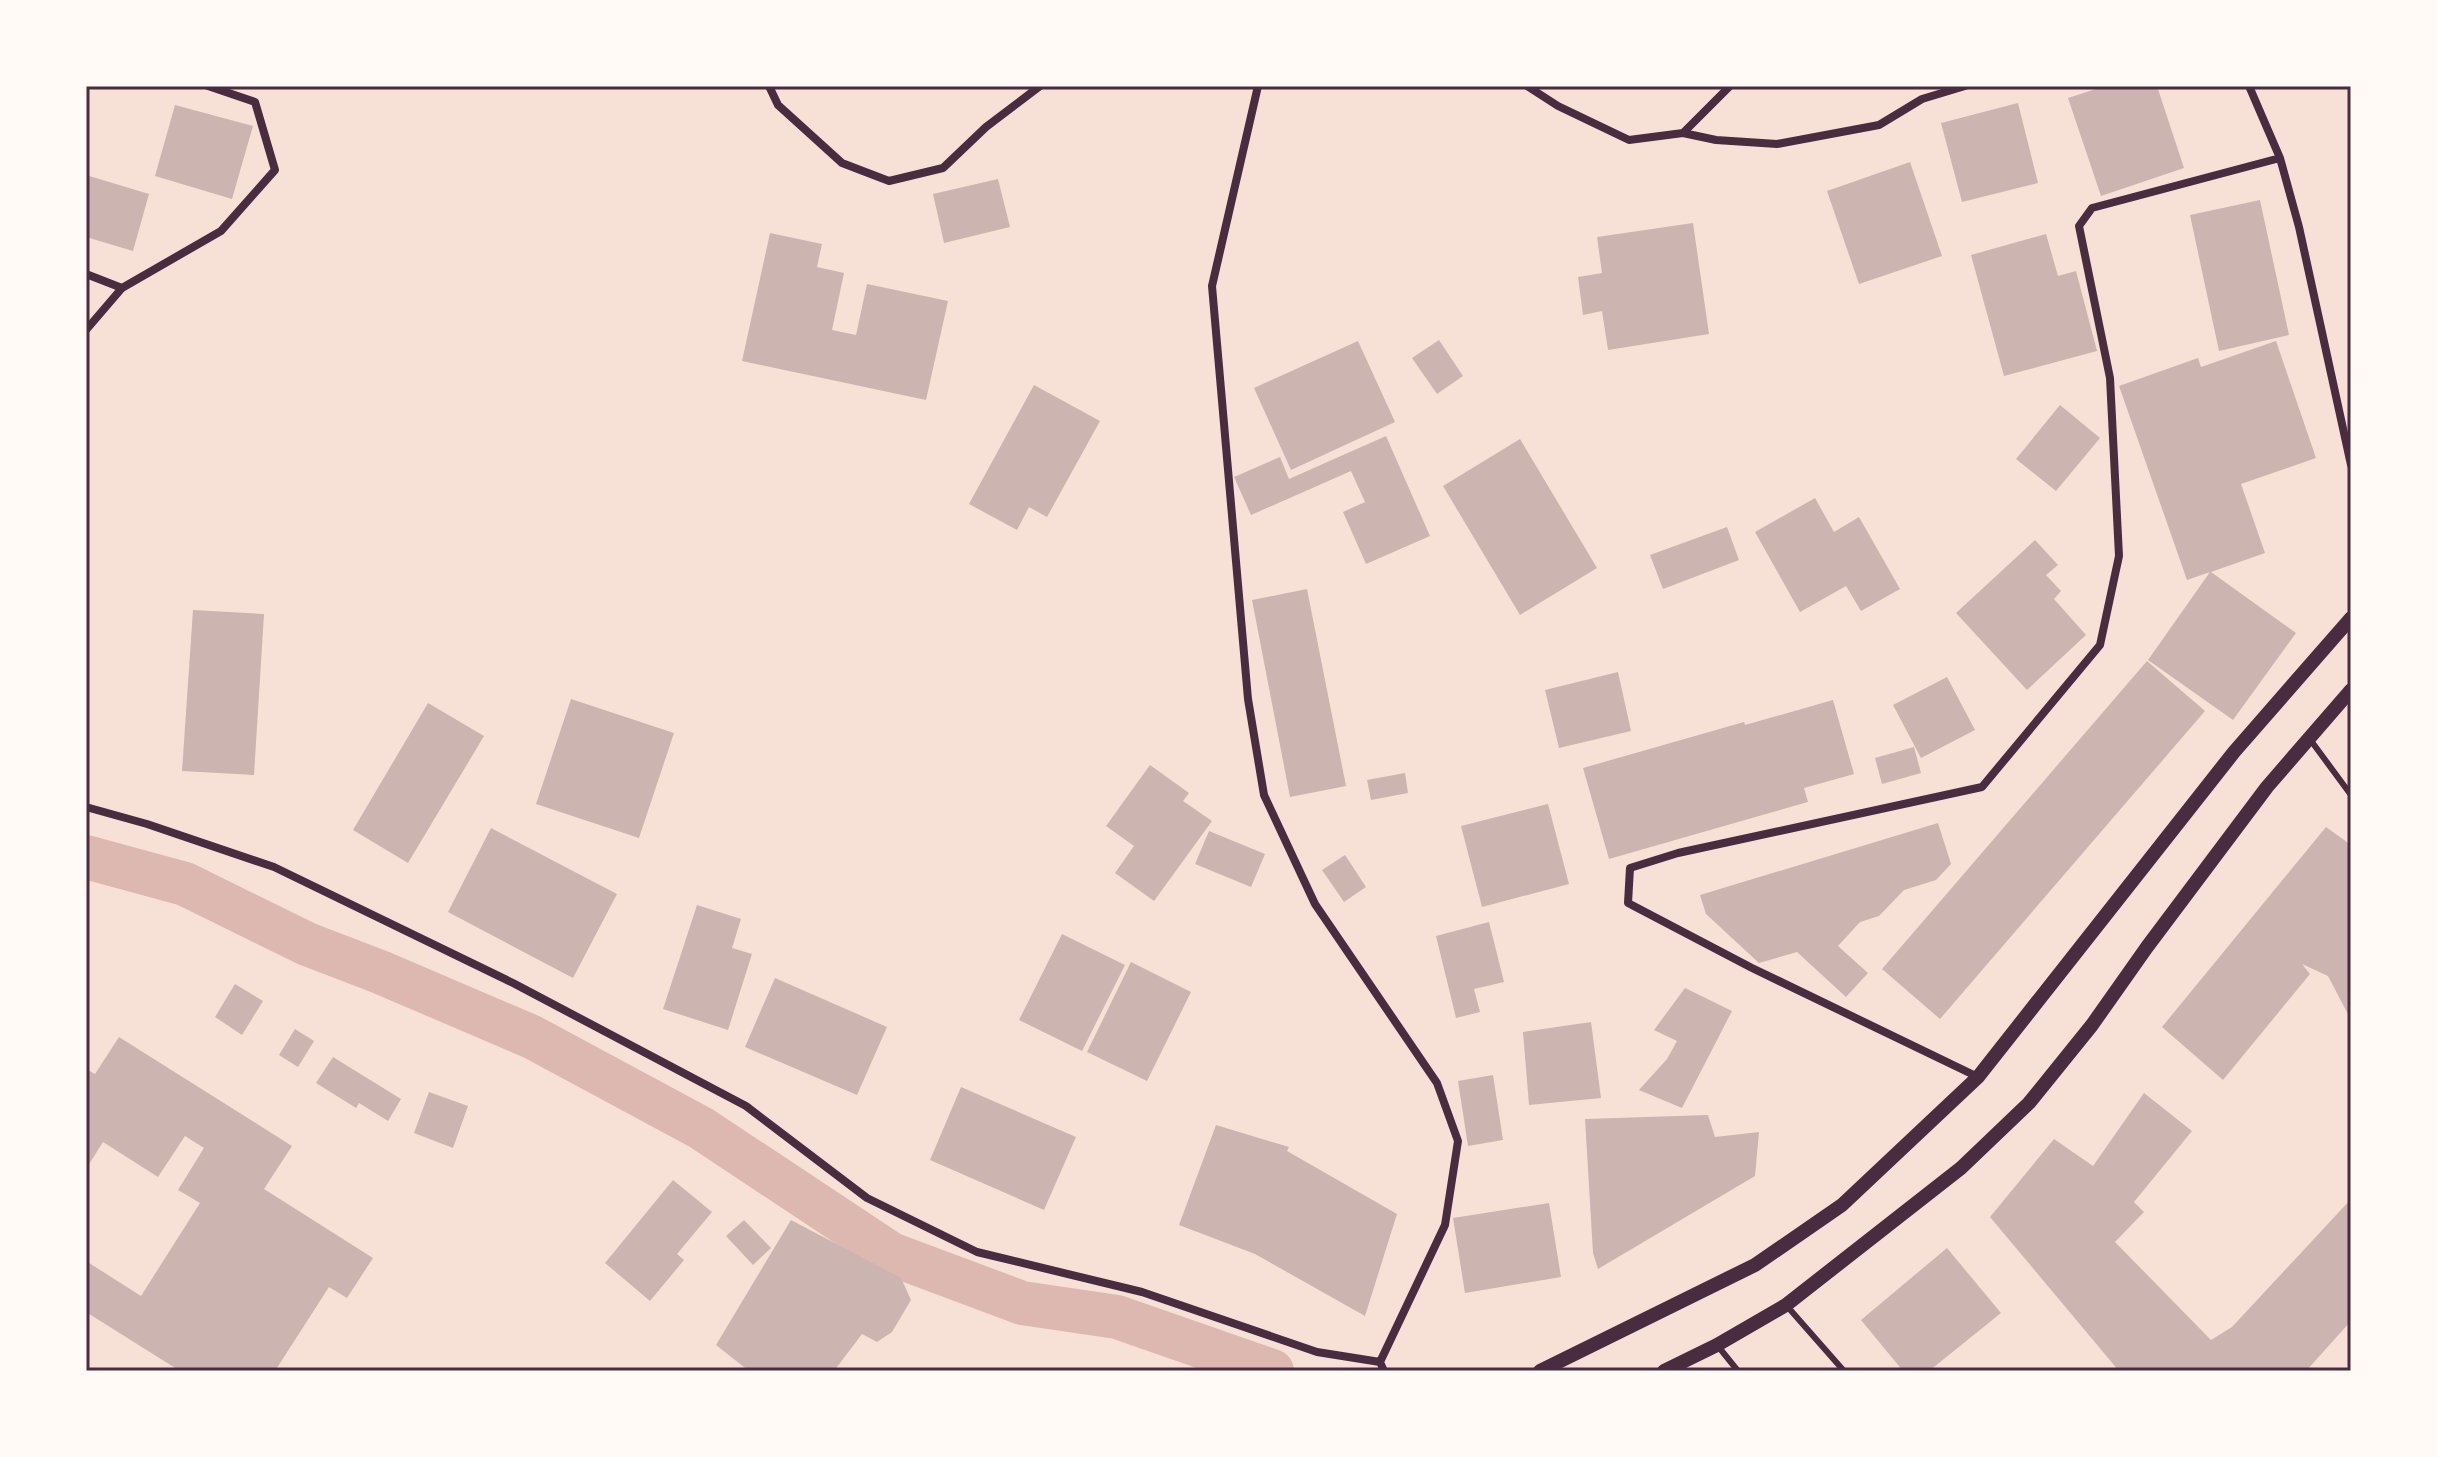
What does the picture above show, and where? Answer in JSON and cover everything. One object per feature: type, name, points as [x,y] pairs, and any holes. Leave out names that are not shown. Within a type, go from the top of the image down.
[{"type":"street","points":[[86,330],[122,288],[221,231],[275,170],[255,102],[208,86]]},
{"type":"street","points":[[769,86],[778,105],[842,163],[889,181],[943,168],[986,127],[1040,86]]},
{"type":"street","points":[[86,807],[274,867],[513,983],[746,1106],[867,1198],[977,1252],[1142,1292],[1317,1352],[1382,1366],[1445,1225],[1458,1141],[1437,1083],[1315,904],[1264,795],[1248,699],[1212,286],[1258,86]]},
{"type":"street","points":[[1527,86],[1558,106],[1629,140],[1683,133],[1716,140],[1777,144],[1879,125],[1922,99],[1965,86]]},
{"type":"street","points":[[1683,133],[1730,86]]},
{"type":"street","points":[[2249,86],[2280,158],[2299,227],[2351,465]]},
{"type":"street","points":[[1978,1077],[1752,968],[1628,903],[1630,868],[1678,853],[1982,787],[2100,645],[2119,556],[2110,378],[2079,226],[2092,208],[2280,158]]},
{"type":"street","points":[[86,274],[122,288]]},
{"type":"street","points":[[1540,1371],[1755,1265],[1842,1205],[1978,1077],[2234,752],[2351,618]]},
{"type":"street","points":[[1664,1371],[1786,1305],[1961,1168],[2029,1103],[2092,1025],[2267,787],[2351,690]]},
{"type":"lane","points":[[2309,738],[2351,795]]},
{"type":"lane","points":[[1786,1305],[1844,1371]]},
{"type":"lane","points":[[1717,1345],[1738,1371]]},
{"type":"building","points":[[2105,86],[2157,86],[2184,168],[2101,196],[2068,98]]},
{"type":"building","points":[[2018,103],[2038,183],[1962,202],[1941,123]]},
{"type":"building","points":[[175,105],[253,126],[232,199],[155,176]]},
{"type":"building","points":[[1910,162],[1942,256],[1859,284],[1827,191]]},
{"type":"building","points":[[86,175],[149,194],[133,251],[86,237]]},
{"type":"building","points":[[998,179],[1010,227],[944,243],[933,194]]},
{"type":"building","points":[[2260,200],[2289,335],[2219,351],[2190,215]]},
{"type":"building","points":[[1693,223],[1709,334],[1608,350],[1602,311],[1583,315],[1578,277],[1602,273],[1597,237]]},
{"type":"building","points":[[770,233],[822,244],[817,267],[844,273],[832,330],[856,335],[867,284],[948,301],[926,400],[742,361]]},
{"type":"building","points":[[2046,234],[2058,276],[2076,271],[2097,351],[2004,376],[1971,255]]},
{"type":"building","points":[[1439,340],[1463,376],[1437,394],[1412,358]]},
{"type":"building","points":[[1358,341],[1395,422],[1291,470],[1254,388]]},
{"type":"building","points":[[2276,341],[2316,458],[2241,484],[2265,553],[2211,572],[2296,633],[2233,720],[2148,660],[2210,572],[2187,580],[2119,386],[2198,358],[2201,367]]},
{"type":"building","points":[[1034,385],[1100,421],[1047,517],[1029,507],[1017,530],[969,504]]},
{"type":"building","points":[[2060,405],[2100,438],[2056,491],[2016,459]]},
{"type":"building","points":[[1386,436],[1430,536],[1366,564],[1343,512],[1365,502],[1351,471],[1251,515],[1234,477],[1280,457],[1289,479]]},
{"type":"building","points":[[1520,439],[1597,568],[1520,615],[1443,486]]},
{"type":"building","points":[[1815,498],[1834,532],[1859,517],[1900,589],[1861,611],[1846,586],[1800,612],[1755,532]]},
{"type":"building","points":[[1727,527],[1739,560],[1663,589],[1650,555]]},
{"type":"building","points":[[2035,540],[2058,565],[2046,575],[2061,591],[2054,599],[2086,635],[2027,690],[1956,613]]},
{"type":"building","points":[[1307,589],[1346,786],[1290,797],[1252,600]]},
{"type":"building","points":[[193,610],[264,614],[254,775],[182,771]]},
{"type":"building","points":[[2147,661],[2205,711],[1940,1019],[1882,969]]},
{"type":"building","points":[[1618,672],[1631,731],[1559,748],[1545,690]]},
{"type":"building","points":[[1947,677],[1975,730],[1921,758],[1893,705]]},
{"type":"building","points":[[571,699],[674,733],[639,838],[536,804]]},
{"type":"building","points":[[1833,700],[1854,774],[1804,788],[1808,802],[1609,859],[1583,768]]},
{"type":"building","points":[[428,703],[484,736],[408,863],[353,830]]},
{"type":"building","points":[[1914,747],[1921,773],[1882,784],[1875,758]]},
{"type":"building","points":[[1150,765],[1189,793],[1183,801],[1212,821],[1154,901],[1115,873],[1134,846],[1106,826]]},
{"type":"building","points":[[1405,773],[1408,793],[1371,800],[1367,780]]},
{"type":"building","points":[[1548,804],[1569,884],[1482,907],[1461,826]]},
{"type":"building","points":[[1938,823],[1951,864],[1936,880],[1904,890],[1879,916],[1860,922],[1838,946],[1868,973],[1846,997],[1797,952],[1759,963],[1706,914],[1700,895]]},
{"type":"building","points":[[2326,827],[2351,845],[2351,1020],[2328,976],[2302,964],[2310,974],[2223,1080],[2162,1027]]},
{"type":"building","points":[[491,828],[617,894],[573,978],[448,912]]},
{"type":"building","points":[[1209,831],[1265,854],[1251,887],[1195,864]]},
{"type":"building","points":[[1345,855],[1366,887],[1344,902],[1322,870]]},
{"type":"building","points":[[697,905],[741,919],[732,948],[752,954],[728,1030],[663,1009]]},
{"type":"building","points":[[1489,922],[1504,982],[1474,989],[1480,1012],[1456,1018],[1436,936]]},
{"type":"building","points":[[1062,934],[1125,965],[1082,1051],[1019,1020]]},
{"type":"building","points":[[1131,962],[1191,992],[1147,1081],[1087,1052]]},
{"type":"building","points":[[775,978],[887,1027],[857,1095],[745,1047]]},
{"type":"building","points":[[235,984],[263,1001],[242,1035],[215,1017]]},
{"type":"building","points":[[1685,988],[1732,1011],[1682,1108],[1639,1090],[1667,1059],[1677,1041],[1654,1030]]},
{"type":"building","points":[[1591,1022],[1601,1098],[1529,1105],[1523,1032]]},
{"type":"building","points":[[295,1029],[314,1041],[298,1067],[279,1055]]},
{"type":"building","points":[[119,1037],[292,1146],[264,1189],[373,1258],[347,1298],[329,1287],[275,1371],[180,1371],[86,1312],[86,1261],[141,1296],[200,1203],[178,1190],[204,1148],[185,1136],[158,1177],[103,1142],[86,1169],[86,1069],[95,1074]]},
{"type":"building","points":[[333,1057],[401,1099],[388,1121],[359,1103],[356,1108],[316,1083]]},
{"type":"building","points":[[1493,1075],[1503,1140],[1468,1146],[1458,1081]]},
{"type":"building","points":[[961,1087],[1076,1137],[1044,1210],[930,1160]]},
{"type":"building","points":[[429,1092],[468,1106],[453,1148],[414,1133]]},
{"type":"building","points":[[2144,1093],[2192,1131],[2134,1202],[2144,1212],[2115,1242],[2211,1340],[2232,1327],[2351,1199],[2351,1321],[2306,1371],[2119,1371],[1990,1217],[2054,1139],[2093,1166]]},
{"type":"building","points":[[1708,1115],[1715,1137],[1759,1132],[1755,1176],[1598,1269],[1593,1253],[1585,1119]]},
{"type":"building","points":[[1216,1125],[1289,1147],[1287,1151],[1397,1214],[1365,1316],[1255,1254],[1179,1225]]},
{"type":"building","points":[[673,1180],[712,1212],[677,1254],[684,1260],[650,1301],[605,1263]]},
{"type":"building","points":[[1549,1203],[1561,1277],[1465,1293],[1453,1218]]},
{"type":"building","points":[[744,1220],[771,1248],[753,1265],[726,1236]]},
{"type":"building","points":[[791,1220],[901,1278],[911,1300],[892,1332],[877,1342],[862,1334],[834,1371],[749,1371],[716,1345]]},
{"type":"building","points":[[1947,1248],[2001,1313],[1929,1371],[1903,1371],[1861,1320]]},
{"type":"waterway","points":[[86,857],[185,884],[307,944],[532,1037],[701,1128],[891,1254],[1022,1303],[1117,1317],[1272,1371]]}]
